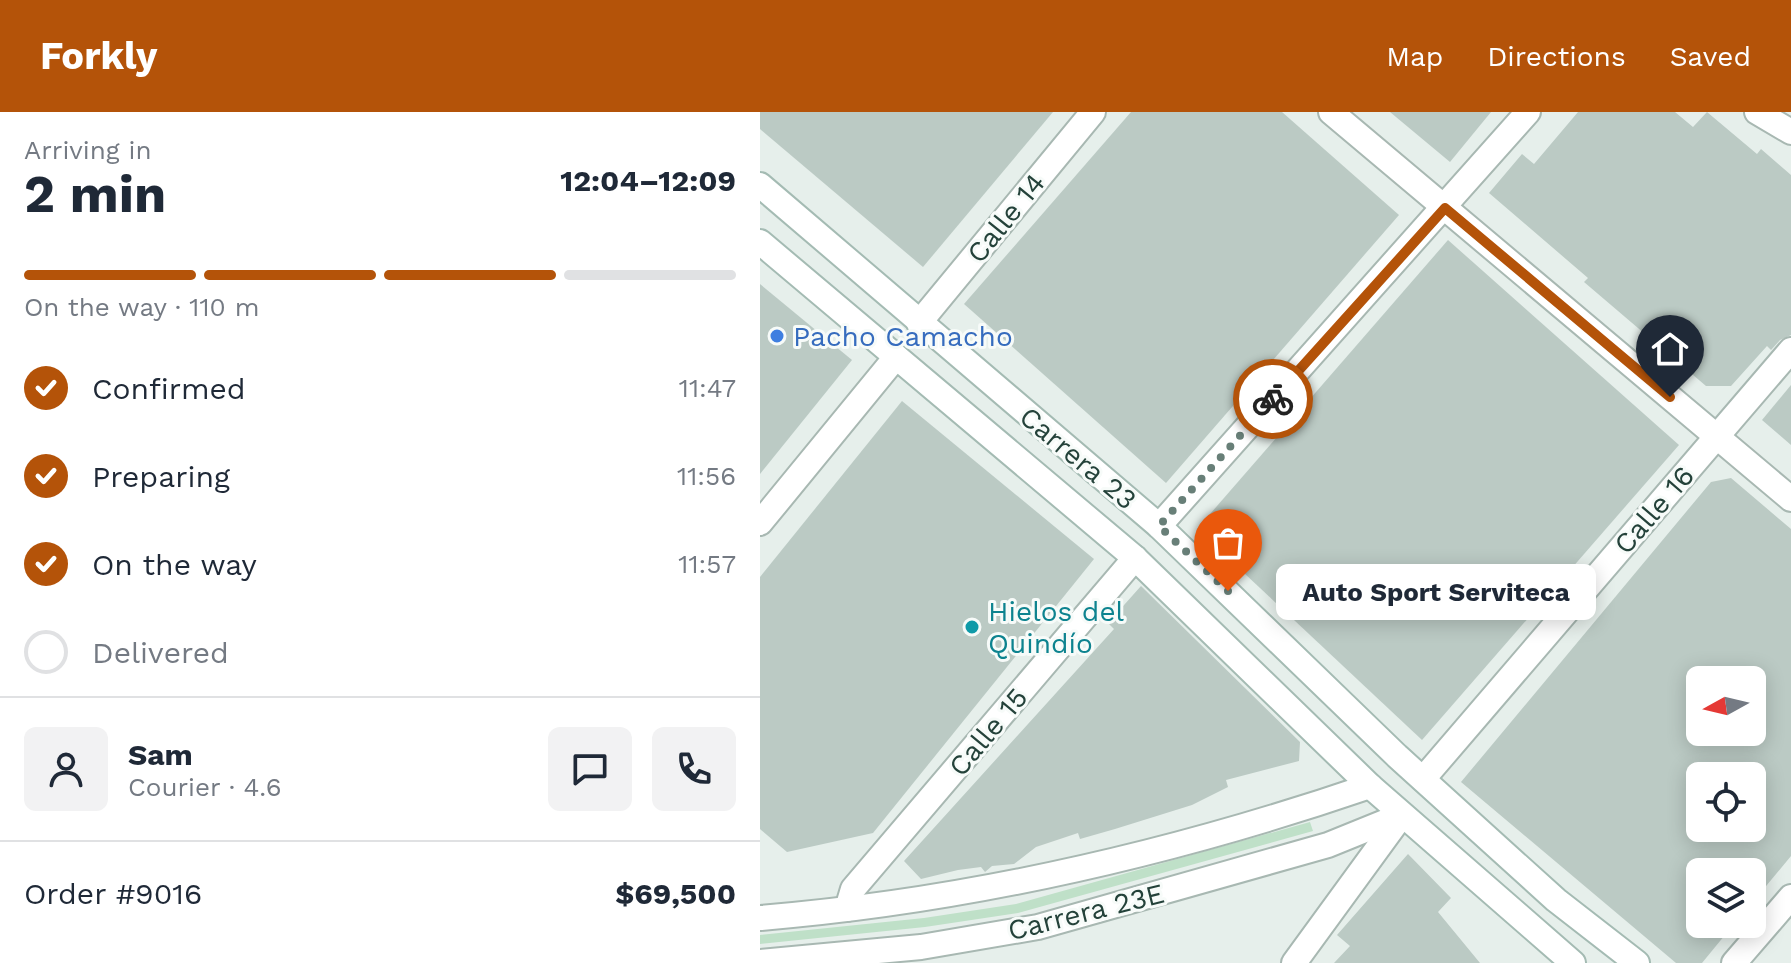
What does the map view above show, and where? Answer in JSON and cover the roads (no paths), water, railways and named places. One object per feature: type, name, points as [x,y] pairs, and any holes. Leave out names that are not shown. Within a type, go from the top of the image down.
[{"type":"street","name":"Calle 14","points":[[919,323],[1093,112]]},
{"type":"street","points":[[1331,112],[1791,499]]},
{"type":"street","points":[[1159,526],[1528,112]]},
{"type":"street","points":[[1757,112],[1791,132]]},
{"type":"street","name":"Carrera 23","points":[[760,185],[1159,526],[1423,779],[1556,900],[1637,963]]},
{"type":"street","name":"Carrera 23","points":[[760,242],[1135,558],[1370,786],[1573,963]]},
{"type":"street","name":"Calle 16","points":[[1423,779],[1791,350]]},
{"type":"street","points":[[760,523],[896,357]]},
{"type":"street","name":"Calle 15","points":[[847,909],[853,889],[1135,558]]},
{"type":"street","name":"Carrera 23E","points":[[760,918],[847,909],[1019,882],[1296,810],[1370,786]]},
{"type":"street","points":[[1294,963],[1402,815]]},
{"type":"street","name":"Carrera 23E","points":[[760,962],[921,947],[1038,927],[1328,845],[1402,815]]},
{"type":"street","points":[[1734,963],[1791,897]]},
{"type":"place","name":"Pacho Camacho","points":[[777,336]]},
{"type":"place","name":"Auto Sport Serviteca","points":[[1228,591]]},
{"type":"place","name":"Hielos del Quindío","points":[[972,627]]}]
